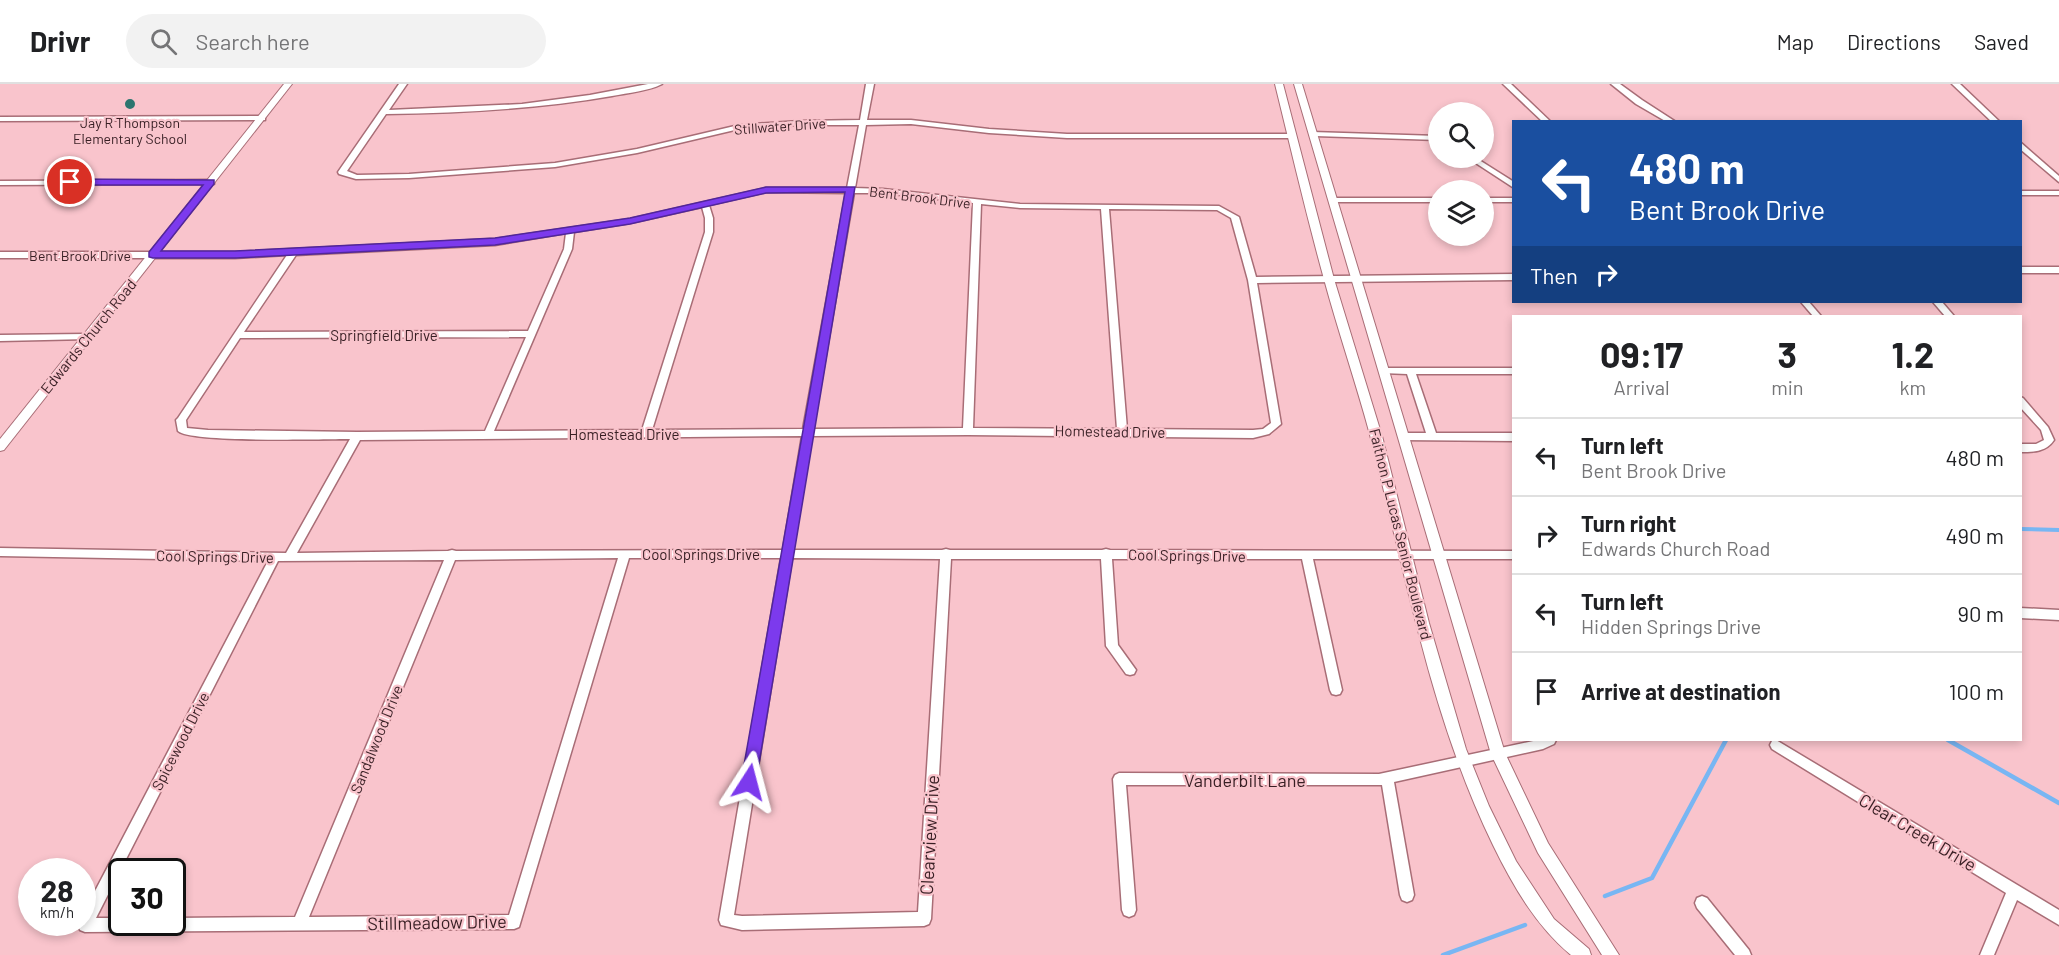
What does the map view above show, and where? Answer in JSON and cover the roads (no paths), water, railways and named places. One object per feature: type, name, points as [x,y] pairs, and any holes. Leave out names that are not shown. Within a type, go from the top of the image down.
[{"type":"street","name":"Edwards Church Road","points":[[0,447],[5,435],[153,255],[288,84]]},
{"type":"street","name":"Stillwater Drive","points":[[403,84],[342,172],[356,177],[478,173],[579,161],[739,127],[863,122],[911,122],[989,131],[1056,135],[1292,136]]},
{"type":"street","points":[[384,112],[519,107],[596,98],[658,84]]},
{"type":"street","points":[[788,554],[870,84]]},
{"type":"street","name":"Faithon P Lucas Senior Boulevard","points":[[1279,84],[1329,281],[1359,372],[1406,556],[1463,760],[1493,831],[1525,889],[1547,922],[1582,955]]},
{"type":"street","name":"Faithon P Lucas Senior Boulevard","points":[[1298,84],[1315,134],[1355,280],[1404,436],[1498,754],[1542,848],[1611,955]]},
{"type":"street","points":[[1507,84],[1546,120]]},
{"type":"street","points":[[1615,84],[1639,102],[1670,120]]},
{"type":"street","points":[[1956,84],[1995,120]]},
{"type":"street","points":[[0,119],[262,118]]},
{"type":"street","points":[[1315,134],[1428,138]]},
{"type":"street","points":[[2022,146],[2059,180]]},
{"type":"street","points":[[1487,168],[1512,185]]},
{"type":"street","points":[[0,183],[211,182]]},
{"type":"street","name":"Bent Brook Drive","points":[[0,255],[292,252],[473,243],[570,232],[705,205],[766,190],[851,189],[977,203],[1105,207],[1212,207],[1229,211],[1235,217],[1252,280],[1276,424]]},
{"type":"street","points":[[2022,193],[2059,193]]},
{"type":"street","points":[[1334,200],[1428,200]]},
{"type":"street","points":[[1494,200],[1512,200]]},
{"type":"street","points":[[968,431],[977,203]]},
{"type":"street","points":[[646,434],[709,232],[709,218],[705,205]]},
{"type":"street","points":[[1105,207],[1122,431]]},
{"type":"street","points":[[488,435],[568,249],[570,232]]},
{"type":"street","name":"Homestead Drive","points":[[292,252],[181,420],[183,431],[208,434],[357,436],[968,431],[1253,434],[1266,432],[1276,424]]},
{"type":"street","points":[[2022,270],[2059,270]]},
{"type":"street","points":[[1252,280],[1329,281],[1512,277]]},
{"type":"street","points":[[1806,303],[1816,315]]},
{"type":"street","points":[[1938,303],[1949,315]]},
{"type":"street","name":"Springfield Drive","points":[[237,336],[532,334]]},
{"type":"street","points":[[0,338],[86,338]]},
{"type":"street","points":[[1384,371],[1512,371]]},
{"type":"street","points":[[1412,372],[1432,436]]},
{"type":"street","points":[[2022,402],[2045,429],[2049,440],[2044,446],[2022,448]]},
{"type":"street","points":[[289,557],[357,436]]},
{"type":"street","points":[[1404,436],[1512,437]]},
{"type":"street","name":"Cool Springs Drive","points":[[0,552],[275,557],[452,554],[1106,553],[1307,557],[1512,555]]},
{"type":"street","points":[[1106,553],[1112,646],[1130,670]]},
{"type":"street","name":"Sandalwood Drive","points":[[299,924],[452,554]]},
{"type":"street","name":"Stillmeadow Drive","points":[[96,925],[514,922],[625,554]]},
{"type":"street","name":"Clearview Drive","points":[[788,554],[726,920],[742,923],[924,919],[946,554]]},
{"type":"street","name":"Spicewood Drive","points":[[96,904],[275,557]]},
{"type":"street","points":[[1307,557],[1336,690]]},
{"type":"street","points":[[2022,613],[2059,615]]},
{"type":"street","name":"Vanderbilt Lane","points":[[1129,910],[1119,779],[1387,779],[1546,741]]},
{"type":"street","name":"Clear Creek Drive","points":[[1776,745],[2059,918]]},
{"type":"street","points":[[1387,779],[1407,895]]},
{"type":"street","points":[[1987,955],[2014,890]]},
{"type":"street","points":[[1702,903],[1744,955]]},
{"type":"waterway","points":[[2022,529],[2059,530]]},
{"type":"waterway","points":[[1605,896],[1652,878],[1725,741]]},
{"type":"waterway","points":[[1950,741],[2059,803]]},
{"type":"waterway","points":[[1443,955],[1525,925]]},
{"type":"place","name":"Jay R Thompson Elementary School","points":[[130,104]]}]
